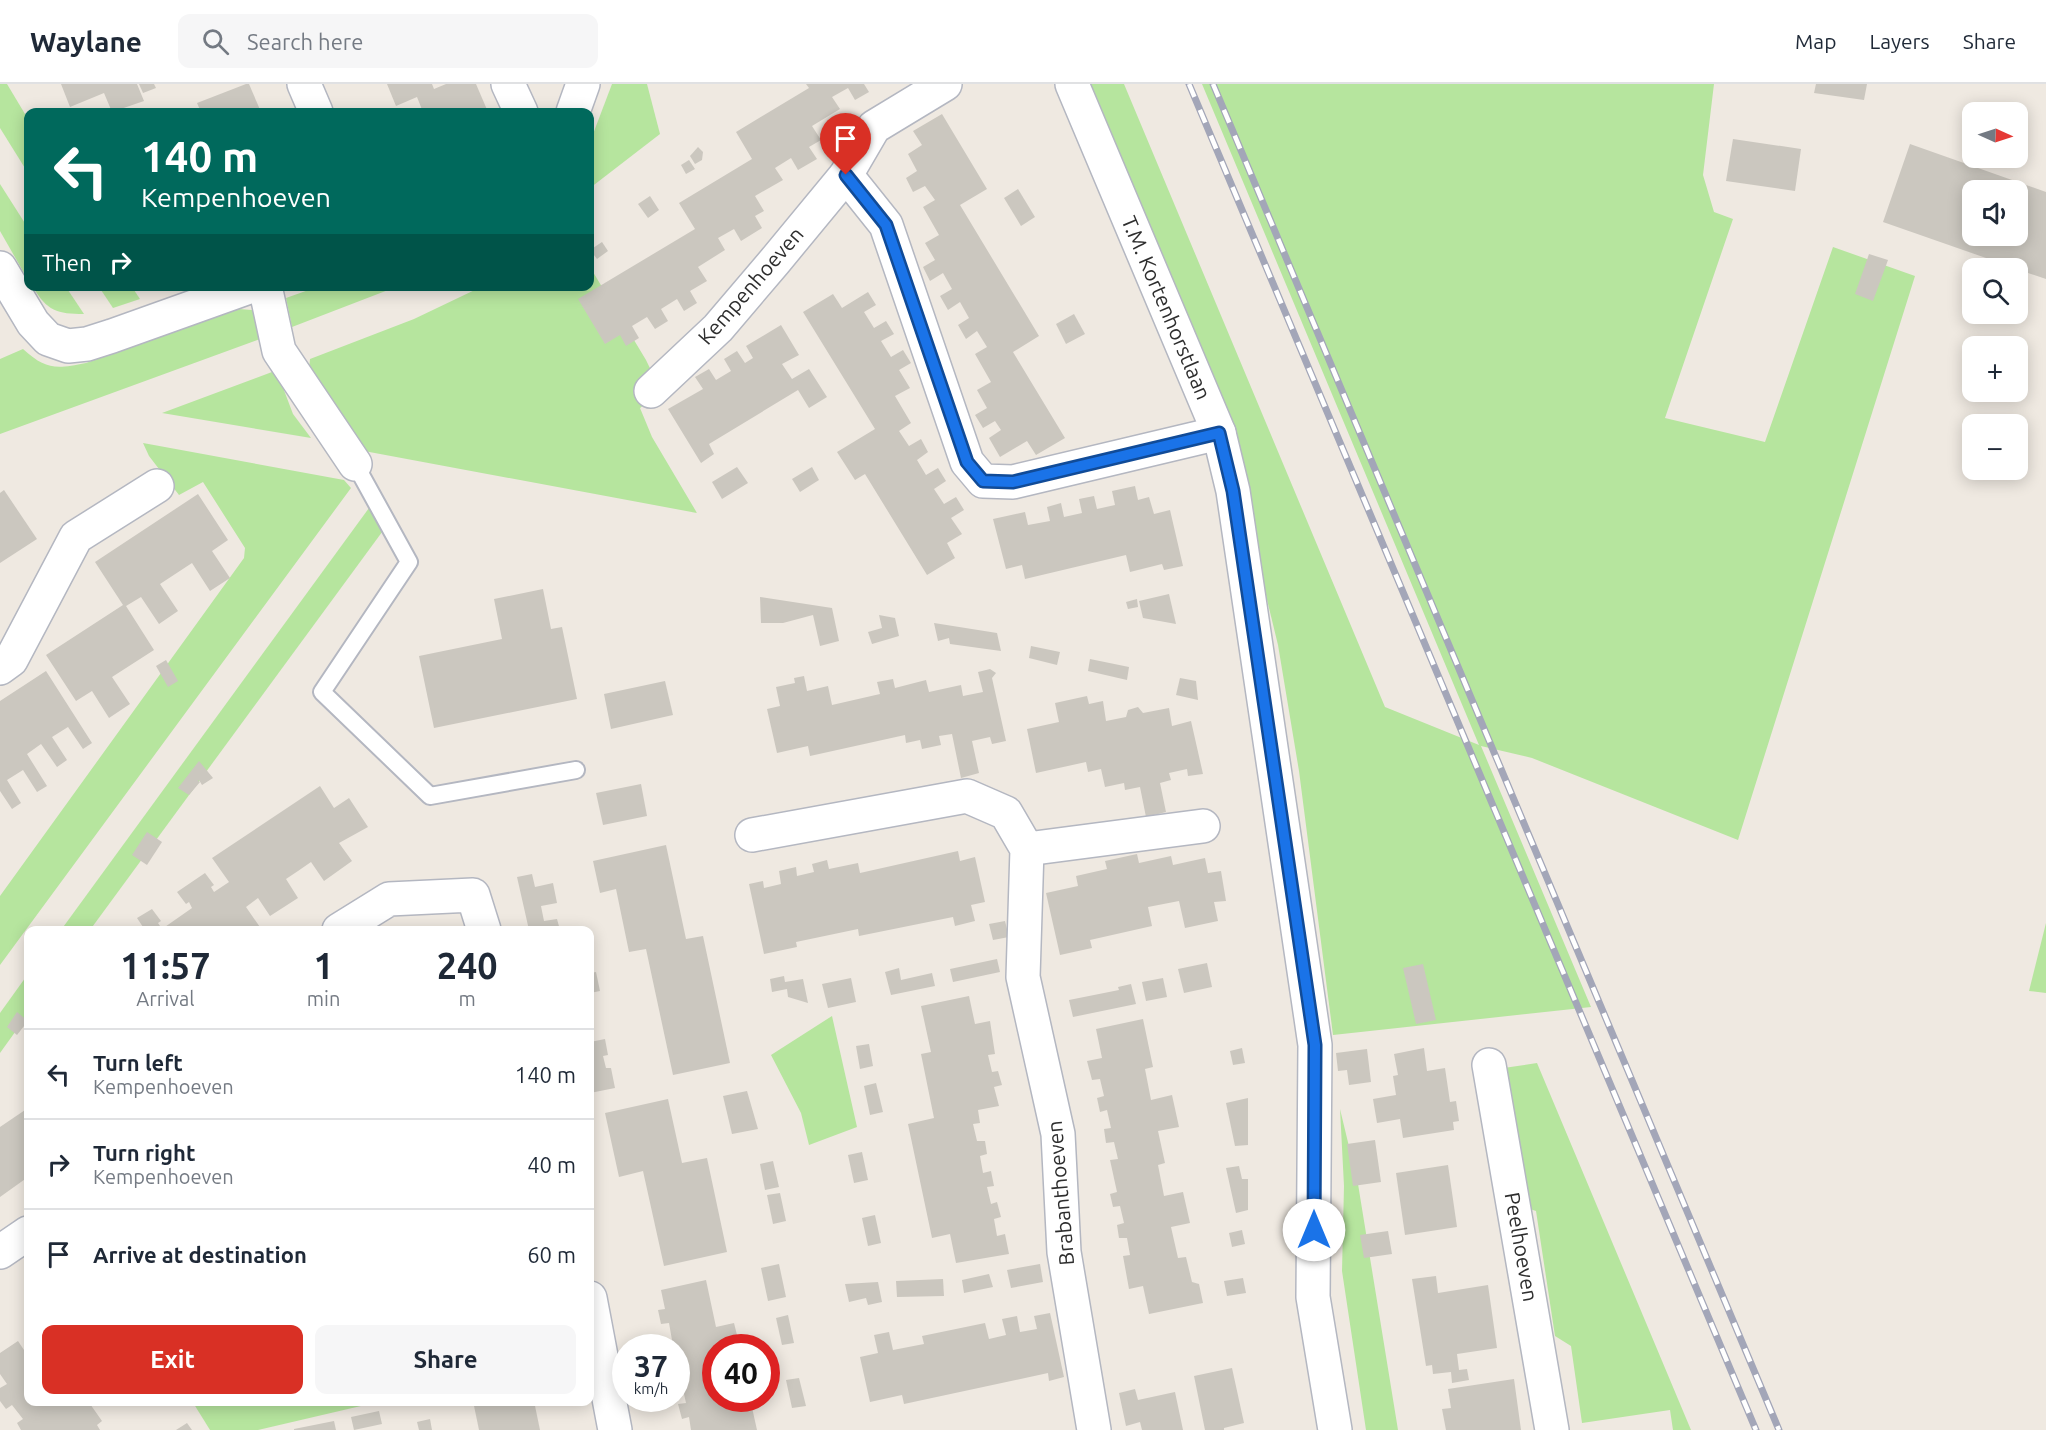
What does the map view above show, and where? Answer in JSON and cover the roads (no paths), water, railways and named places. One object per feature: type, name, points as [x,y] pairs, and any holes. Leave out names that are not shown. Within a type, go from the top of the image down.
[{"type":"street","points":[[304,84],[314,108]]},
{"type":"street","points":[[508,84],[519,108]]},
{"type":"street","points":[[574,108],[583,84]]},
{"type":"street","name":"Kempenhoeven","points":[[651,391],[718,328],[846,175],[874,127],[945,84]]},
{"type":"street","name":"T.M. Kortenhorstlaan","points":[[1072,84],[1219,433],[1233,491],[1315,1045],[1313,1297],[1335,1430]]},
{"type":"street","points":[[846,175],[886,225],[967,462],[983,481],[1013,482],[1219,433]]},
{"type":"street","points":[[0,268],[33,323],[48,339],[68,346],[104,339],[238,291]]},
{"type":"street","points":[[266,291],[279,351],[355,464]]},
{"type":"street","points":[[0,668],[11,660],[76,537],[157,486]]},
{"type":"street","points":[[752,835],[968,795],[1006,813],[1027,849],[1203,826]]},
{"type":"street","name":"Brabanthoeven","points":[[1027,849],[1023,976],[1058,1134],[1064,1252],[1094,1430]]},
{"type":"street","points":[[345,926],[388,899],[473,895],[483,926]]},
{"type":"street","name":"Peelhoeven","points":[[1489,1065],[1552,1430]]},
{"type":"street","points":[[0,1252],[24,1236]]},
{"type":"street","points":[[594,1319],[615,1430]]},
{"type":"lane","points":[[355,464],[409,562],[322,692],[430,796],[576,770]]},
{"type":"railway","points":[[1189,84],[1756,1430]]},
{"type":"railway","points":[[1213,84],[1779,1430]]}]
